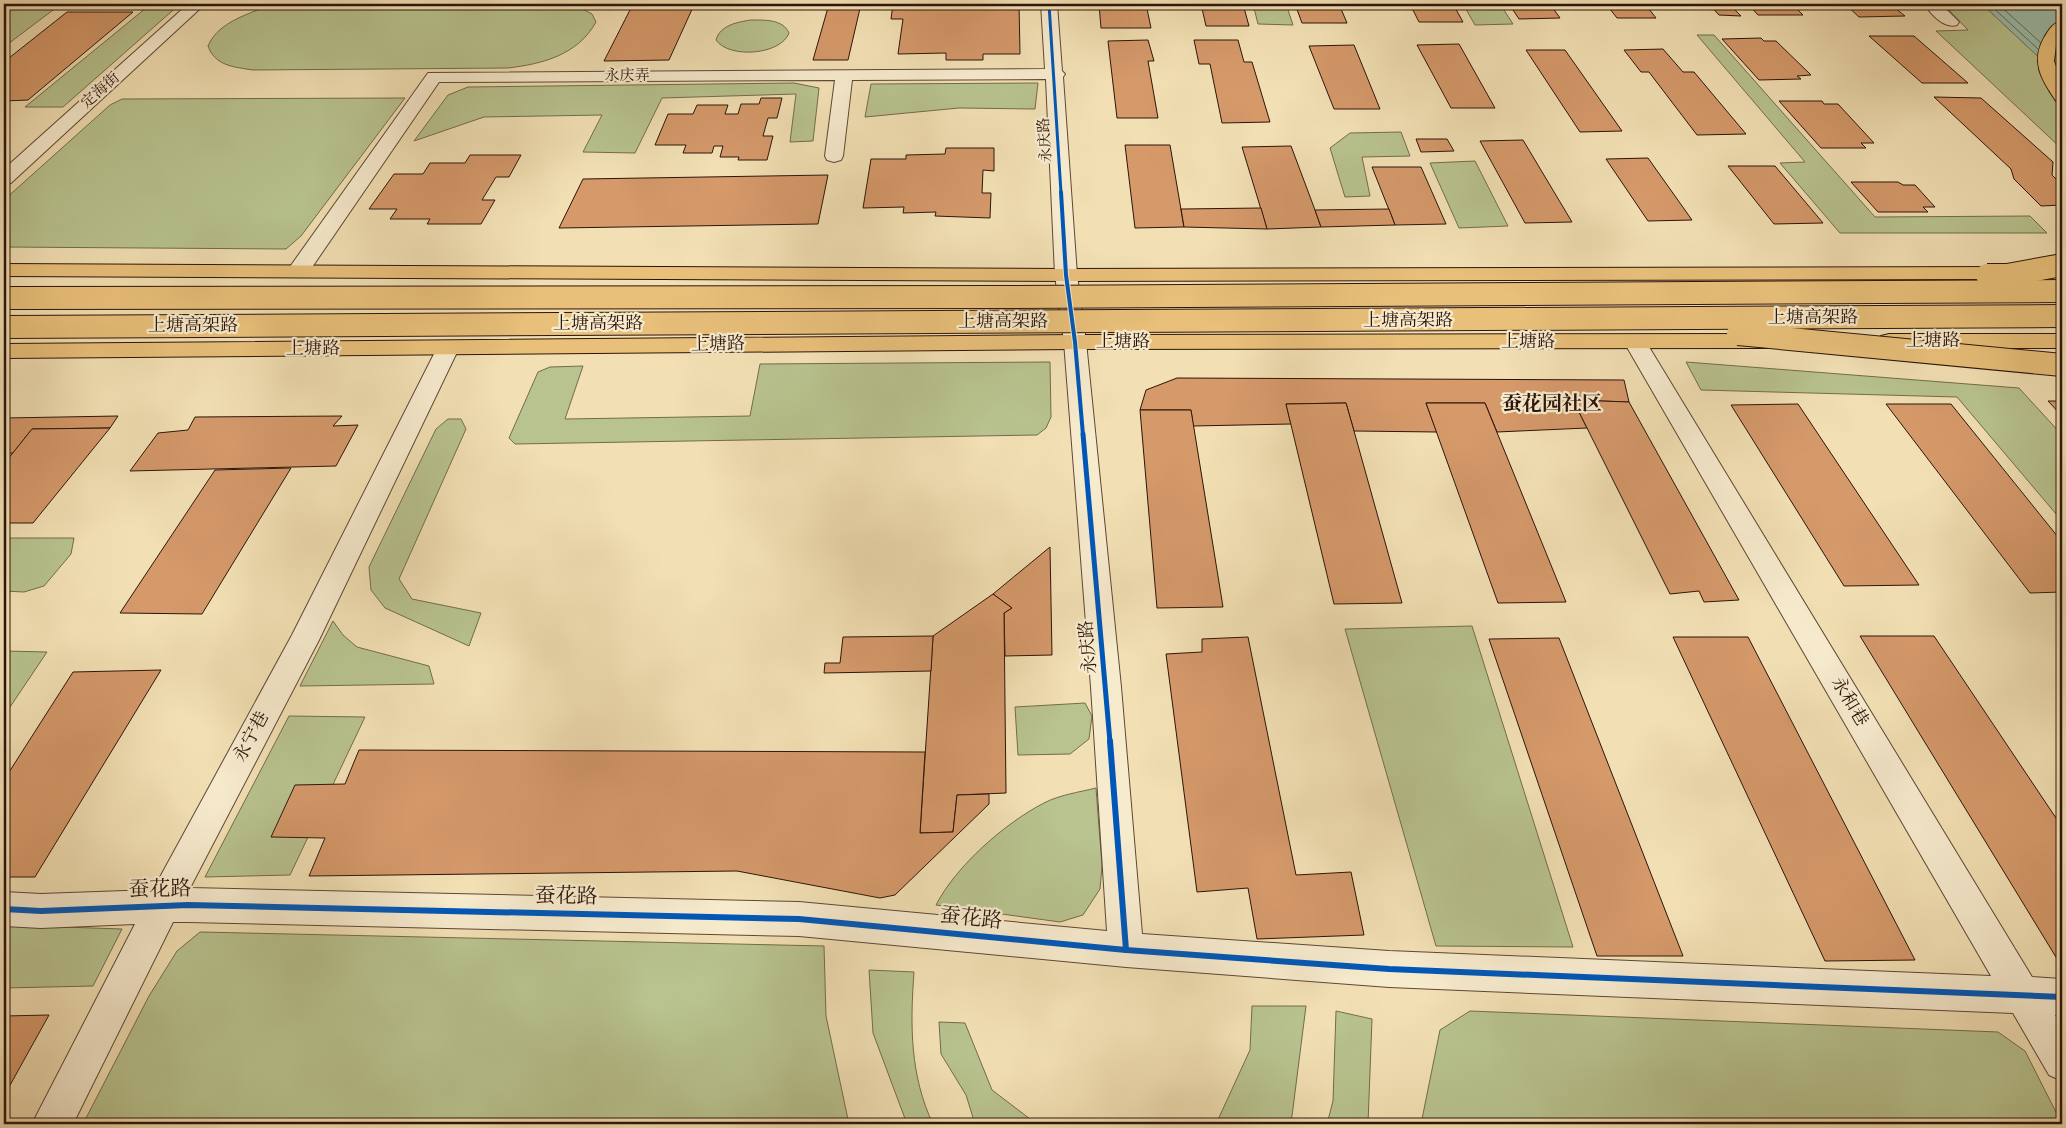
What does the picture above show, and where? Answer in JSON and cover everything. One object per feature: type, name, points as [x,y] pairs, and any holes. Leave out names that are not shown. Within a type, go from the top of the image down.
[{"type":"main road","points":[[2062,26],[2058,28],[2046,49],[2047,74],[2062,97]]},
{"type":"main road","points":[[1454,294],[1562,280],[2007,275],[2062,265]]},
{"type":"main road","points":[[4,270],[1066,275],[2062,273]]},
{"type":"main road","name":"上塘高架路","points":[[4,298],[1012,297],[2062,291]]},
{"type":"main road","name":"上塘高架路","points":[[4,327],[2062,316]]},
{"type":"main road","points":[[1592,320],[2062,365]]},
{"type":"main road","name":"上塘路","points":[[4,351],[1075,342],[2062,341]]},
{"type":"street","name":"定海街","points":[[4,178],[197,4]]},
{"type":"street","name":"永庆路","points":[[1049,4],[1055,74],[1066,275],[1075,342],[1112,757],[1126,950]]},
{"type":"street","points":[[1932,4],[1951,22]]},
{"type":"street","name":"永庆弄","points":[[298,271],[434,77],[743,70],[844,75],[1055,74]]},
{"type":"street","points":[[834,156],[844,75]]},
{"type":"street","name":"永和巷","points":[[1635,342],[2062,1062]]},
{"type":"street","name":"永宁巷","points":[[52,1124],[163,906],[304,640],[448,348]]},
{"type":"street","name":"蚕花路","points":[[4,910],[41,911],[163,906],[799,919],[1126,950],[1389,969],[2062,997]]},
{"type":"green space","points":[[4,4],[61,4],[4,47]]},
{"type":"green space","points":[[88,4],[180,4],[63,107],[25,107],[146,8],[84,6]]},
{"type":"green space","points":[[229,4],[604,4],[601,8],[581,8],[592,14],[596,22],[579,43],[558,56],[534,64],[508,68],[253,70],[220,62],[211,53],[208,46],[217,32],[223,27],[260,9],[223,9]]},
{"type":"green space","points":[[1253,4],[1286,4],[1293,25],[1258,24]]},
{"type":"green space","points":[[1463,4],[1500,4],[1513,24],[1475,25]]},
{"type":"green space","points":[[1943,4],[1982,4],[2062,79],[2062,149],[1936,31],[1968,30]]},
{"type":"green space","points":[[767,20],[778,23],[786,28],[789,33],[776,46],[754,52],[732,50],[716,40],[725,28],[735,23]]},
{"type":"green space","points":[[1697,35],[1714,35],[1875,217],[2030,216],[2047,233],[1840,233],[1780,163],[1805,162]]},
{"type":"green space","points":[[794,83],[819,88],[813,141],[790,142],[796,94],[662,98],[635,153],[583,152],[602,115],[484,117],[414,141],[448,95],[468,87]]},
{"type":"green space","points":[[1038,83],[1035,109],[959,108],[865,117],[871,84]]},
{"type":"green space","points":[[405,98],[301,236],[286,249],[4,247],[4,200],[110,105],[122,99]]},
{"type":"green space","points":[[1401,132],[1410,156],[1362,157],[1370,196],[1345,197],[1330,148],[1350,133]]},
{"type":"green space","points":[[1475,161],[1508,226],[1459,228],[1430,163]]},
{"type":"green space","points":[[1050,362],[1051,417],[1046,428],[1037,435],[515,444],[509,438],[538,372],[550,367],[583,366],[565,419],[750,416],[760,364]]},
{"type":"green space","points":[[1686,362],[2019,388],[2062,435],[2062,521],[1957,397],[1701,390]]},
{"type":"green space","points":[[448,419],[461,419],[466,429],[399,579],[412,599],[481,613],[469,646],[385,608],[371,590],[369,567],[436,429]]},
{"type":"green space","points":[[4,538],[74,538],[71,554],[44,586],[24,592],[4,591]]},
{"type":"green space","points":[[333,621],[343,635],[357,647],[429,666],[434,684],[300,686]]},
{"type":"green space","points":[[1472,626],[1573,947],[1436,946],[1345,629]]},
{"type":"green space","points":[[4,651],[47,652],[4,716]]},
{"type":"green space","points":[[1085,703],[1092,716],[1089,739],[1070,754],[1018,755],[1015,707]]},
{"type":"green space","points":[[289,716],[365,717],[290,875],[205,877]]},
{"type":"green space","points":[[1096,788],[1102,866],[1100,889],[1083,915],[1060,922],[936,905],[956,875],[983,847],[1013,822],[1050,800]]},
{"type":"green space","points":[[4,925],[122,929],[93,986],[4,988]]},
{"type":"green space","points":[[200,932],[824,946],[826,1016],[849,1124],[83,1124],[149,996],[177,951]]},
{"type":"green space","points":[[869,970],[914,972],[913,1050],[925,1106],[933,1124],[907,1124],[873,1033]]},
{"type":"green space","points":[[1252,1006],[1306,1006],[1292,1116],[1289,1124],[1216,1124],[1250,1050]]},
{"type":"green space","points":[[1336,1011],[1372,1019],[1368,1124],[1327,1124],[1333,1101]]},
{"type":"green space","points":[[1470,1011],[1998,1032],[2025,1051],[2062,1124],[1421,1124],[1440,1030]]},
{"type":"green space","points":[[939,1022],[965,1023],[992,1090],[1034,1122],[1041,1124],[975,1124],[966,1095],[941,1054]]},
{"type":"water","points":[[1982,4],[2062,4],[2062,79]]},
{"type":"building","points":[[633,4],[829,4],[694,5],[669,60],[604,61]]},
{"type":"building","points":[[829,4],[861,4],[848,60],[813,60]]},
{"type":"building","points":[[893,4],[1019,4],[1020,54],[983,54],[983,60],[946,60],[946,53],[898,54],[903,19],[891,19]]},
{"type":"building","points":[[1099,4],[1146,4],[1151,28],[1101,28]]},
{"type":"building","points":[[1201,4],[1243,4],[1249,26],[1206,26]]},
{"type":"building","points":[[1295,4],[1339,4],[1347,23],[1302,23]]},
{"type":"building","points":[[1410,4],[1453,4],[1463,22],[1419,22]]},
{"type":"building","points":[[1509,4],[1550,4],[1560,18],[1519,19]]},
{"type":"building","points":[[1606,4],[1645,4],[1656,18],[1617,18]]},
{"type":"building","points":[[1709,4],[1729,4],[1741,16],[1719,15]]},
{"type":"building","points":[[1748,4],[1796,4],[1801,9],[1797,9],[1803,15],[1758,15]]},
{"type":"building","points":[[1845,4],[1890,4],[1905,16],[1859,17]]},
{"type":"building","points":[[67,12],[133,12],[28,100],[4,101],[4,62]]},
{"type":"building","points":[[1869,36],[1914,36],[1968,83],[1922,83]]},
{"type":"building","points":[[1761,38],[1764,41],[1776,41],[1811,75],[1797,76],[1801,79],[1759,80],[1722,39]]},
{"type":"building","points":[[1148,40],[1154,61],[1148,61],[1158,118],[1117,118],[1108,41]]},
{"type":"building","points":[[1194,40],[1238,40],[1244,62],[1252,62],[1270,122],[1222,123],[1210,64],[1199,64]]},
{"type":"building","points":[[1459,44],[1495,108],[1451,108],[1417,45]]},
{"type":"building","points":[[1354,45],[1380,109],[1334,109],[1309,46]]},
{"type":"building","points":[[1663,49],[1683,72],[1694,72],[1746,134],[1697,135],[1649,72],[1641,72],[1624,50]]},
{"type":"building","points":[[1526,50],[1565,50],[1622,131],[1580,132]]},
{"type":"building","points":[[1934,97],[1981,98],[2053,162],[2052,175],[2062,185],[2062,205],[2041,206],[2014,179],[2011,169]]},
{"type":"building","points":[[761,98],[782,98],[777,118],[768,118],[763,136],[773,136],[767,160],[738,160],[739,157],[720,157],[723,146],[714,146],[712,153],[683,153],[686,145],[655,145],[668,114],[693,114],[697,105],[728,105],[725,114],[738,114],[741,104],[759,104]]},
{"type":"building","points":[[1779,101],[1822,101],[1824,104],[1838,104],[1874,143],[1861,143],[1866,148],[1821,148]]},
{"type":"building","points":[[1416,139],[1447,139],[1454,151],[1421,152]]},
{"type":"building","points":[[1523,140],[1572,222],[1525,223],[1480,141]]},
{"type":"building","points":[[1125,145],[1170,145],[1184,227],[1135,228]]},
{"type":"building","points":[[1291,146],[1321,227],[1267,229],[1242,147]]},
{"type":"building","points":[[946,148],[994,148],[994,171],[983,170],[982,193],[991,193],[990,218],[935,216],[936,212],[903,213],[904,207],[863,208],[871,159],[906,159],[906,155],[945,154]]},
{"type":"building","points":[[470,155],[521,155],[509,177],[496,177],[482,200],[495,200],[481,224],[427,224],[430,219],[390,219],[397,209],[369,209],[394,174],[423,174],[430,163],[465,163]]},
{"type":"building","points":[[1648,158],[1692,220],[1648,221],[1606,159]]},
{"type":"building","points":[[1728,166],[1775,166],[1823,223],[1774,224]]},
{"type":"building","points":[[1372,167],[1421,167],[1446,224],[1395,225]]},
{"type":"building","points":[[828,175],[818,224],[559,228],[583,179]]},
{"type":"building","points":[[1851,182],[1898,182],[1903,185],[1915,185],[1935,207],[1923,207],[1928,212],[1878,212]]},
{"type":"building","points":[[1261,208],[1267,229],[1184,227],[1181,209]]},
{"type":"building","points":[[1389,209],[1395,225],[1321,227],[1315,210]]},
{"type":"building","points":[[1177,378],[1624,380],[1629,402],[1573,400],[1587,428],[1497,432],[1485,403],[1426,403],[1437,432],[1354,431],[1346,403],[1286,404],[1291,424],[1193,426],[1191,410],[1140,410],[1146,390]]},
{"type":"building","points":[[1573,400],[1629,402],[1739,600],[1704,602],[1699,591],[1670,594]]},
{"type":"building","points":[[2048,401],[2062,401],[2062,416]]},
{"type":"building","points":[[1346,403],[1402,603],[1334,604],[1286,404]]},
{"type":"building","points":[[1426,403],[1485,403],[1566,602],[1498,603]]},
{"type":"building","points":[[1798,404],[1919,585],[1844,586],[1731,405]]},
{"type":"building","points":[[1886,404],[1951,404],[2062,542],[2062,592],[2030,593]]},
{"type":"building","points":[[1140,410],[1191,410],[1223,607],[1157,608]]},
{"type":"building","points":[[118,416],[110,428],[32,429],[13,453],[4,454],[4,418]]},
{"type":"building","points":[[342,416],[333,426],[358,425],[336,466],[130,471],[158,433],[188,430],[195,417]]},
{"type":"building","points":[[110,428],[33,523],[4,523],[4,464],[32,429]]},
{"type":"building","points":[[291,468],[202,614],[120,613],[215,470]]},
{"type":"building","points":[[1050,547],[1052,655],[1005,656],[1004,613],[1012,608],[993,594]]},
{"type":"building","points":[[993,594],[1012,608],[1004,613],[1006,793],[957,795],[953,832],[920,833],[933,636]]},
{"type":"building","points":[[933,636],[931,671],[824,673],[825,663],[840,663],[843,637]]},
{"type":"building","points":[[1860,636],[1934,636],[2062,827],[2062,967]]},
{"type":"building","points":[[1248,637],[1296,875],[1351,872],[1364,935],[1257,939],[1248,888],[1197,892],[1166,654],[1202,652],[1202,639]]},
{"type":"building","points":[[1673,637],[1748,637],[1915,960],[1825,961]]},
{"type":"building","points":[[1559,638],[1683,956],[1597,956],[1489,639]]},
{"type":"building","points":[[161,670],[35,877],[4,877],[4,780],[73,672]]},
{"type":"building","points":[[359,750],[925,752],[920,833],[953,832],[957,795],[989,794],[989,804],[895,895],[880,898],[737,871],[309,876],[325,838],[271,837],[295,785],[345,784]]},
{"type":"building","points":[[49,1015],[4,1096],[4,1016]]},
{"type":"cycle path","points":[[1049,4],[1066,275],[1075,342],[1106,687],[1126,950]]},
{"type":"cycle path","points":[[4,909],[41,911],[188,905],[799,919],[1126,950],[1389,969],[2062,997]]},
{"type":"district","name":"蚕花园社区","points":[[1552,405]]}]
